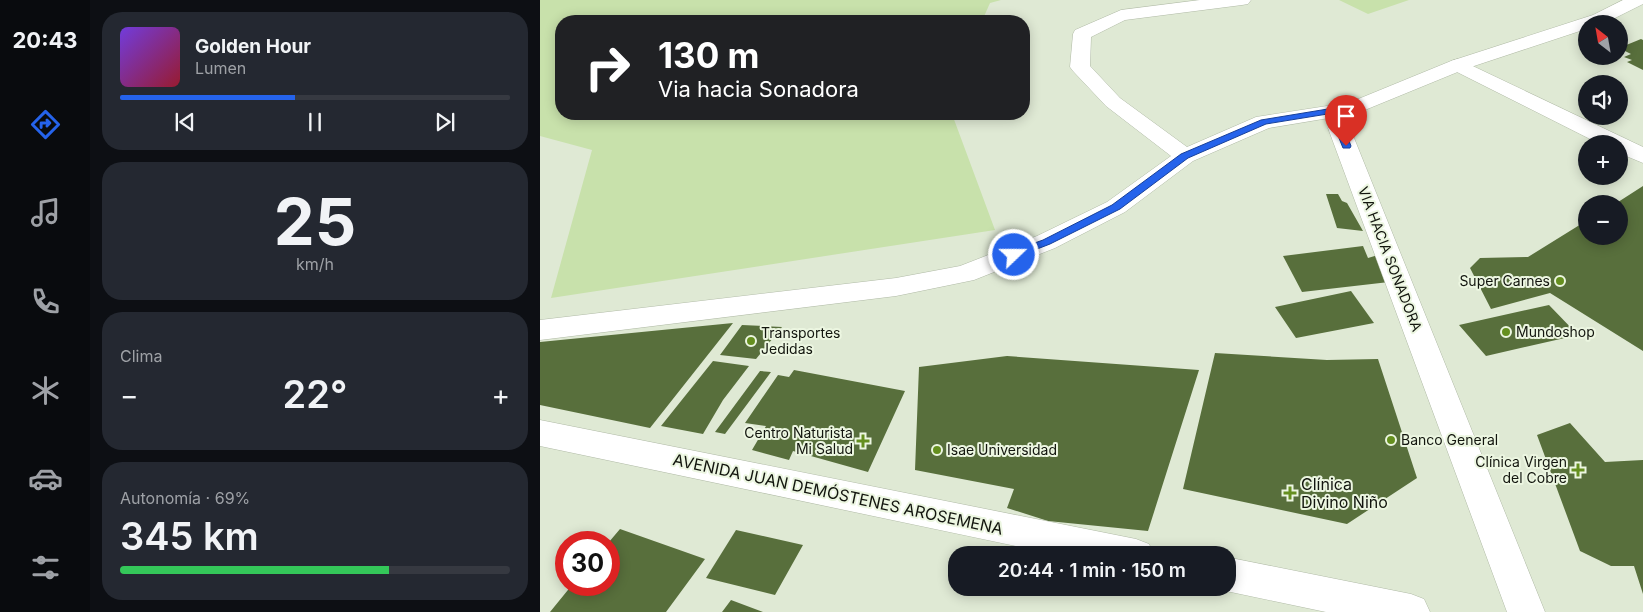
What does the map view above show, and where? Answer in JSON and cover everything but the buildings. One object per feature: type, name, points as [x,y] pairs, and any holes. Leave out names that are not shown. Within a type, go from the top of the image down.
[{"type":"main road","points":[[1185,156],[1113,102],[1080,67],[1082,34],[1121,15],[1242,0]]},
{"type":"main road","points":[[540,330],[896,287],[965,274],[1046,242],[1116,207],[1185,156],[1264,122],[1352,108],[1458,65],[1599,20],[1637,0]]},
{"type":"main road","points":[[1458,65],[1600,135]]},
{"type":"main road","name":"VIA HACIA SONADORA","points":[[1352,108],[1339,128],[1526,612]]},
{"type":"main road","points":[[1628,149],[1643,156]]},
{"type":"main road","name":"AVENIDA JUAN DEMÓSTENES AROSEMENA","points":[[540,433],[1092,546]]},
{"type":"main road","points":[[1236,576],[1411,612]]},
{"type":"green space","points":[[540,0],[1001,0],[990,3],[985,15],[555,15],[555,120],[954,120],[995,230],[551,298],[592,150],[540,136]]},
{"type":"green space","points":[[1339,0],[1409,0],[1368,14]]},
{"type":"place","name":"Super Carnes","points":[[1560,281]]},
{"type":"place","name":"Mundoshop","points":[[1506,332]]},
{"type":"place","name":"Transportes Jedidas","points":[[751,341]]},
{"type":"place","name":"Banco General","points":[[1391,440]]},
{"type":"place","name":"Centro Naturista Mi Salud","points":[[863,441]]},
{"type":"place","name":"Isae Universidad","points":[[937,450]]},
{"type":"place","name":"Clínica Virgen del Cobre","points":[[1578,470]]},
{"type":"place","name":"Clínica Divino Niño","points":[[1290,493]]},
{"type":"route","points":[[1014,255],[1046,242],[1116,207],[1185,156],[1264,122],[1352,108],[1339,128],[1346,146]]}]
